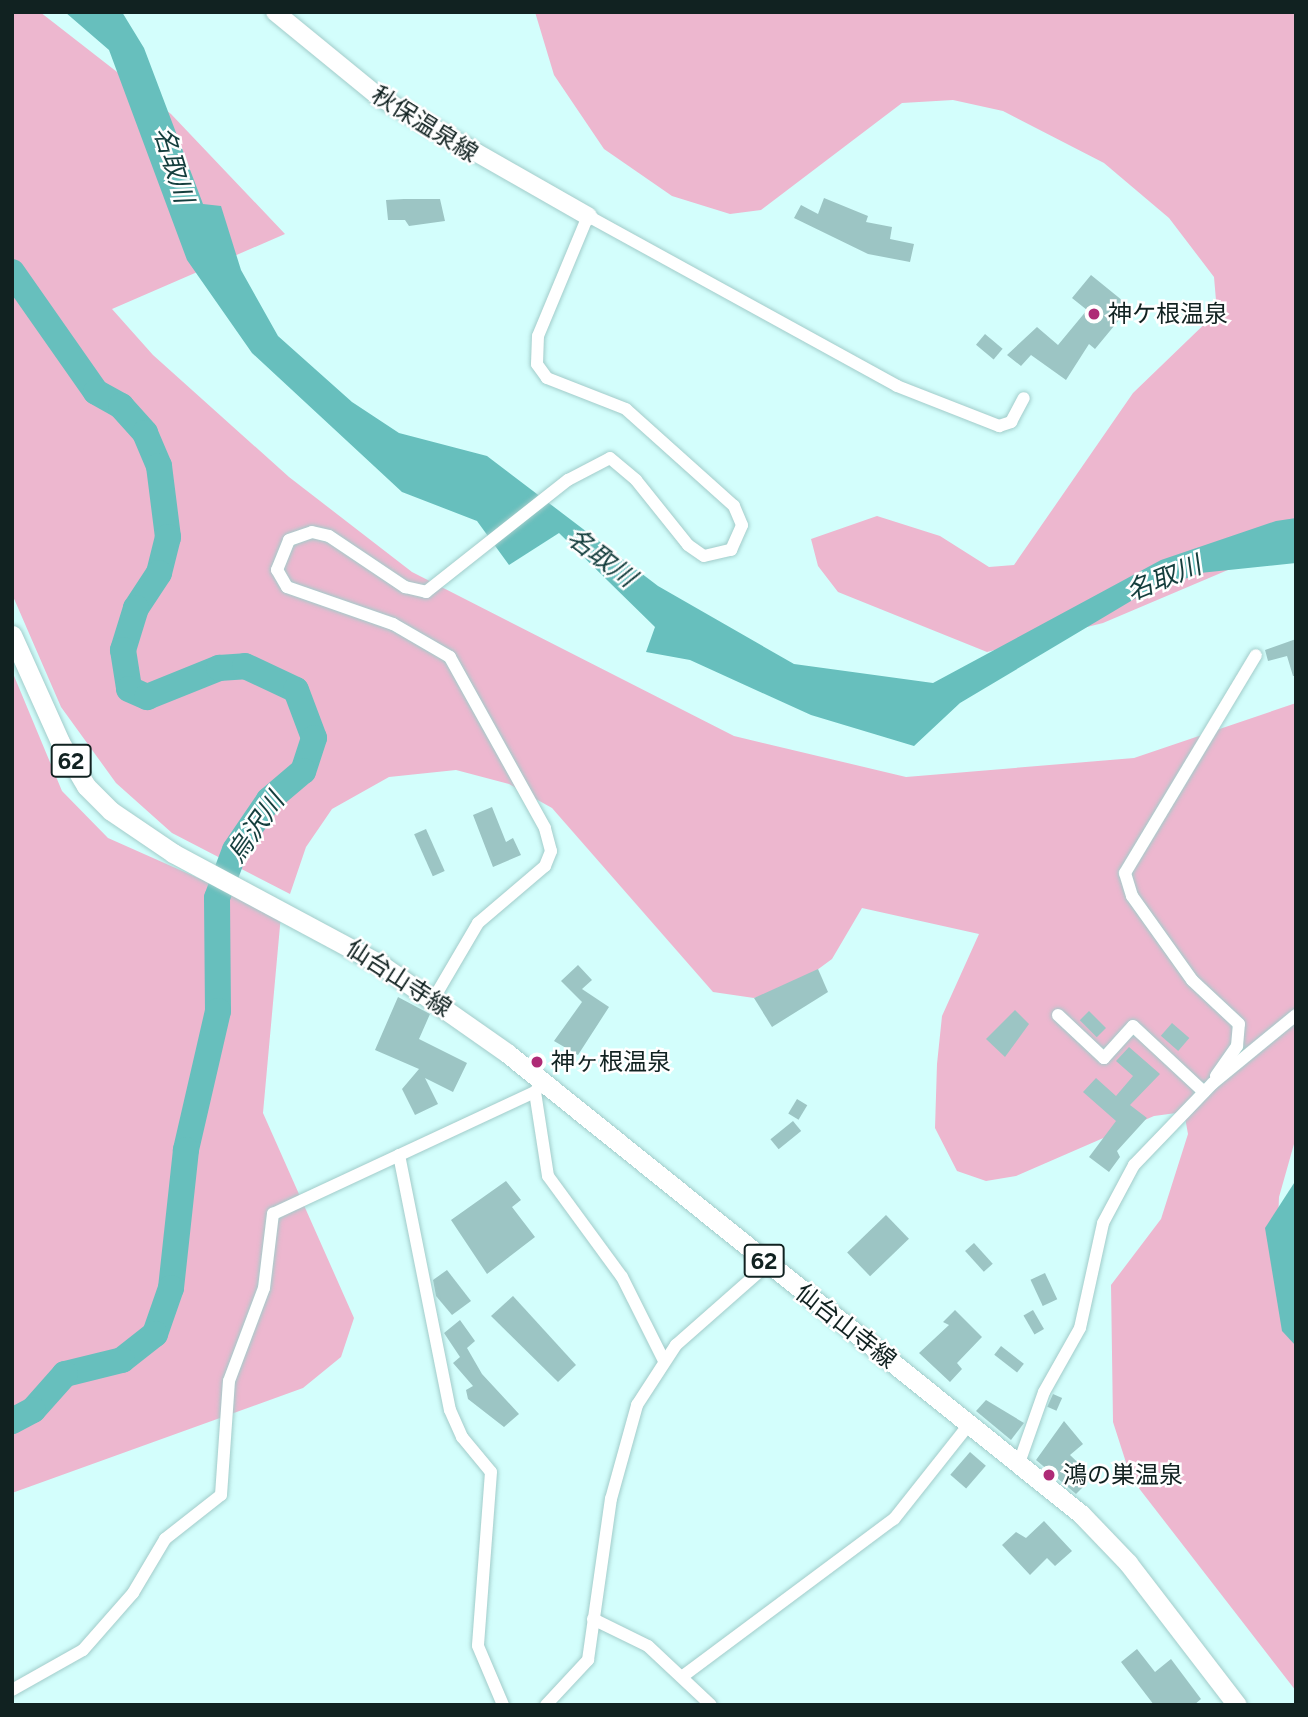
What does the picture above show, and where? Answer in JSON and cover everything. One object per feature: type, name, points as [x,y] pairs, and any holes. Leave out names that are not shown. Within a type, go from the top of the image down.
[{"type":"main road","name":"秋保温泉線","points":[[275,12],[379,97],[588,216]]},
{"type":"main road","name":"仙台山寺線","points":[[12,635],[86,786],[141,835],[335,936],[434,998],[538,1088],[970,1423],[1019,1463],[1128,1563],[1237,1705]]},
{"type":"street","points":[[434,998],[478,923],[545,866],[551,851],[545,828],[450,657],[393,624],[287,587],[277,569],[289,540],[312,532],[417,591],[436,588],[568,480],[610,458],[704,556],[732,550],[739,540],[743,525],[734,506],[626,409],[547,378],[537,364],[538,336],[588,216],[897,386],[999,426],[1011,422],[1024,398]]},
{"type":"street","points":[[1209,1088],[1237,1046],[1239,1024],[1192,980],[1132,896],[1125,873],[1256,655]]},
{"type":"street","points":[[1058,1015],[1104,1058],[1133,1026],[1209,1088]]},
{"type":"street","points":[[1019,1463],[1044,1392],[1080,1328],[1114,1201],[1134,1165],[1209,1088],[1296,1015]]},
{"type":"street","points":[[12,1690],[83,1650],[133,1593],[165,1539],[221,1495],[229,1381],[264,1288],[273,1214],[538,1088],[548,1176],[622,1277],[664,1360]]},
{"type":"street","points":[[399,1155],[450,1410],[461,1437],[491,1472],[478,1646],[503,1705]]},
{"type":"street","points":[[546,1705],[588,1660],[593,1619],[628,1436],[637,1405],[664,1360],[768,1264]]},
{"type":"street","points":[[682,1676],[894,1519],[970,1423]]},
{"type":"street","points":[[593,1619],[648,1646],[711,1705]]},
{"type":"shaded area","points":[[12,12],[40,12],[171,114],[285,234],[112,309],[153,355],[289,477],[412,572],[734,736],[906,777],[1134,758],[1296,703],[1296,1137],[1279,1197],[1277,1248],[1296,1308],[1296,1691],[1131,1478],[1113,1422],[1111,1285],[1161,1219],[1188,1134],[1184,1112],[1154,1116],[1016,1176],[986,1181],[957,1171],[935,1128],[937,1064],[942,1016],[979,934],[862,908],[832,959],[798,984],[754,998],[713,992],[552,808],[509,784],[456,770],[389,777],[332,809],[306,847],[290,894],[172,833],[116,783],[61,707],[12,594]]},
{"type":"shaded area","points":[[535,12],[1296,12],[1296,541],[1103,623],[987,652],[838,592],[818,566],[811,539],[877,516],[940,536],[989,567],[1014,565],[1133,393],[1217,312],[1214,277],[1169,218],[1104,163],[1003,111],[953,100],[902,103],[761,210],[730,214],[672,196],[604,149],[554,75]]},
{"type":"shaded area","points":[[12,671],[62,791],[108,838],[281,915],[263,1113],[354,1318],[341,1357],[303,1388],[12,1493]]},
{"type":"water","name":"名取川","points":[[65,12],[122,12],[144,48],[203,204],[221,206],[241,270],[278,336],[352,402],[399,433],[487,456],[658,586],[794,664],[933,683],[1161,560],[1276,521],[1296,518],[1296,563],[1200,573],[1136,598],[960,703],[914,746],[811,715],[690,660],[646,652],[655,627],[559,533],[509,565],[477,521],[402,492],[252,353],[187,260],[109,50]]},
{"type":"water","points":[[1296,1180],[1296,1346],[1282,1331],[1265,1228]]},
{"type":"building","points":[[824,198],[868,216],[866,222],[892,227],[890,239],[914,244],[910,262],[868,254],[794,218],[801,205],[818,214]]},
{"type":"building","points":[[440,199],[445,221],[409,226],[405,220],[388,220],[386,200]]},
{"type":"building","points":[[1091,275],[1123,301],[1112,314],[1119,320],[1095,349],[1089,344],[1066,380],[1031,355],[1021,366],[1007,355],[1037,327],[1058,345],[1087,310],[1072,298]]},
{"type":"building","points":[[985,334],[1003,349],[994,360],[976,345]]},
{"type":"building","points":[[1296,639],[1296,676],[1293,676],[1287,656],[1268,661],[1265,650]]},
{"type":"building","points":[[492,807],[506,842],[513,838],[521,855],[493,867],[473,815]]},
{"type":"building","points":[[426,829],[445,871],[433,876],[414,834]]},
{"type":"building","points":[[578,965],[592,980],[582,989],[609,1007],[578,1055],[554,1041],[582,1002],[561,981]]},
{"type":"building","points":[[818,969],[828,992],[772,1027],[754,998]]},
{"type":"building","points":[[398,997],[430,1014],[419,1039],[467,1063],[453,1092],[425,1078],[438,1104],[415,1115],[402,1089],[419,1069],[375,1050]]},
{"type":"building","points":[[1015,1010],[1029,1024],[1005,1057],[986,1039]]},
{"type":"building","points":[[1089,1011],[1106,1028],[1097,1037],[1080,1020]]},
{"type":"building","points":[[1172,1023],[1189,1038],[1178,1051],[1161,1036]]},
{"type":"building","points":[[1129,1047],[1160,1074],[1130,1105],[1147,1118],[1117,1151],[1120,1157],[1109,1172],[1089,1157],[1116,1121],[1083,1092],[1096,1078],[1116,1096],[1133,1076],[1116,1061]]},
{"type":"building","points":[[797,1099],[807,1105],[799,1120],[788,1114]]},
{"type":"building","points":[[793,1121],[801,1131],[779,1149],[770,1139]]},
{"type":"building","points":[[506,1181],[521,1200],[512,1207],[535,1237],[487,1274],[451,1220]]},
{"type":"building","points":[[886,1215],[909,1239],[870,1276],[847,1253]]},
{"type":"building","points":[[974,1243],[993,1264],[984,1272],[965,1251]]},
{"type":"building","points":[[447,1270],[471,1301],[452,1315],[436,1296],[433,1280]]},
{"type":"building","points":[[1045,1273],[1057,1299],[1043,1306],[1030,1280]]},
{"type":"building","points":[[513,1296],[576,1365],[558,1382],[491,1316]]},
{"type":"building","points":[[955,1310],[982,1337],[957,1363],[962,1369],[950,1382],[919,1353],[949,1325],[943,1322]]},
{"type":"building","points":[[1033,1310],[1044,1329],[1034,1335],[1023,1316]]},
{"type":"building","points":[[460,1320],[475,1341],[467,1348],[482,1374],[519,1414],[504,1427],[468,1399],[466,1390],[473,1386],[453,1363],[460,1357],[444,1333]]},
{"type":"building","points":[[1001,1346],[1024,1364],[1017,1373],[994,1355]]},
{"type":"building","points":[[1053,1394],[1062,1398],[1056,1411],[1047,1407]]},
{"type":"building","points":[[986,1400],[1024,1423],[1011,1440],[976,1411]]},
{"type":"building","points":[[1064,1421],[1083,1444],[1070,1455],[1093,1477],[1076,1494],[1036,1460]]},
{"type":"building","points":[[970,1452],[986,1466],[966,1488],[950,1475]]},
{"type":"building","points":[[1044,1521],[1072,1551],[1055,1566],[1047,1558],[1030,1575],[1002,1545],[1016,1532],[1026,1538]]},
{"type":"building","points":[[1137,1649],[1155,1672],[1171,1659],[1201,1699],[1194,1705],[1154,1705],[1121,1662]]},
{"type":"waterway","name":"烏沢川","points":[[12,272],[96,392],[121,406],[145,433],[159,466],[168,537],[159,573],[136,608],[123,650],[129,689],[147,697],[219,668],[245,666],[296,690],[314,738],[303,771],[269,800],[235,850],[217,898],[218,1011],[186,1150],[171,1288],[155,1334],[122,1360],[65,1374],[33,1410],[12,1421]]},
{"type":"place","name":"神ケ根温泉","points":[[1094,314]]},
{"type":"place","name":"神ヶ根温泉","points":[[537,1062]]},
{"type":"place","name":"鴻の巣温泉","points":[[1049,1475]]}]
